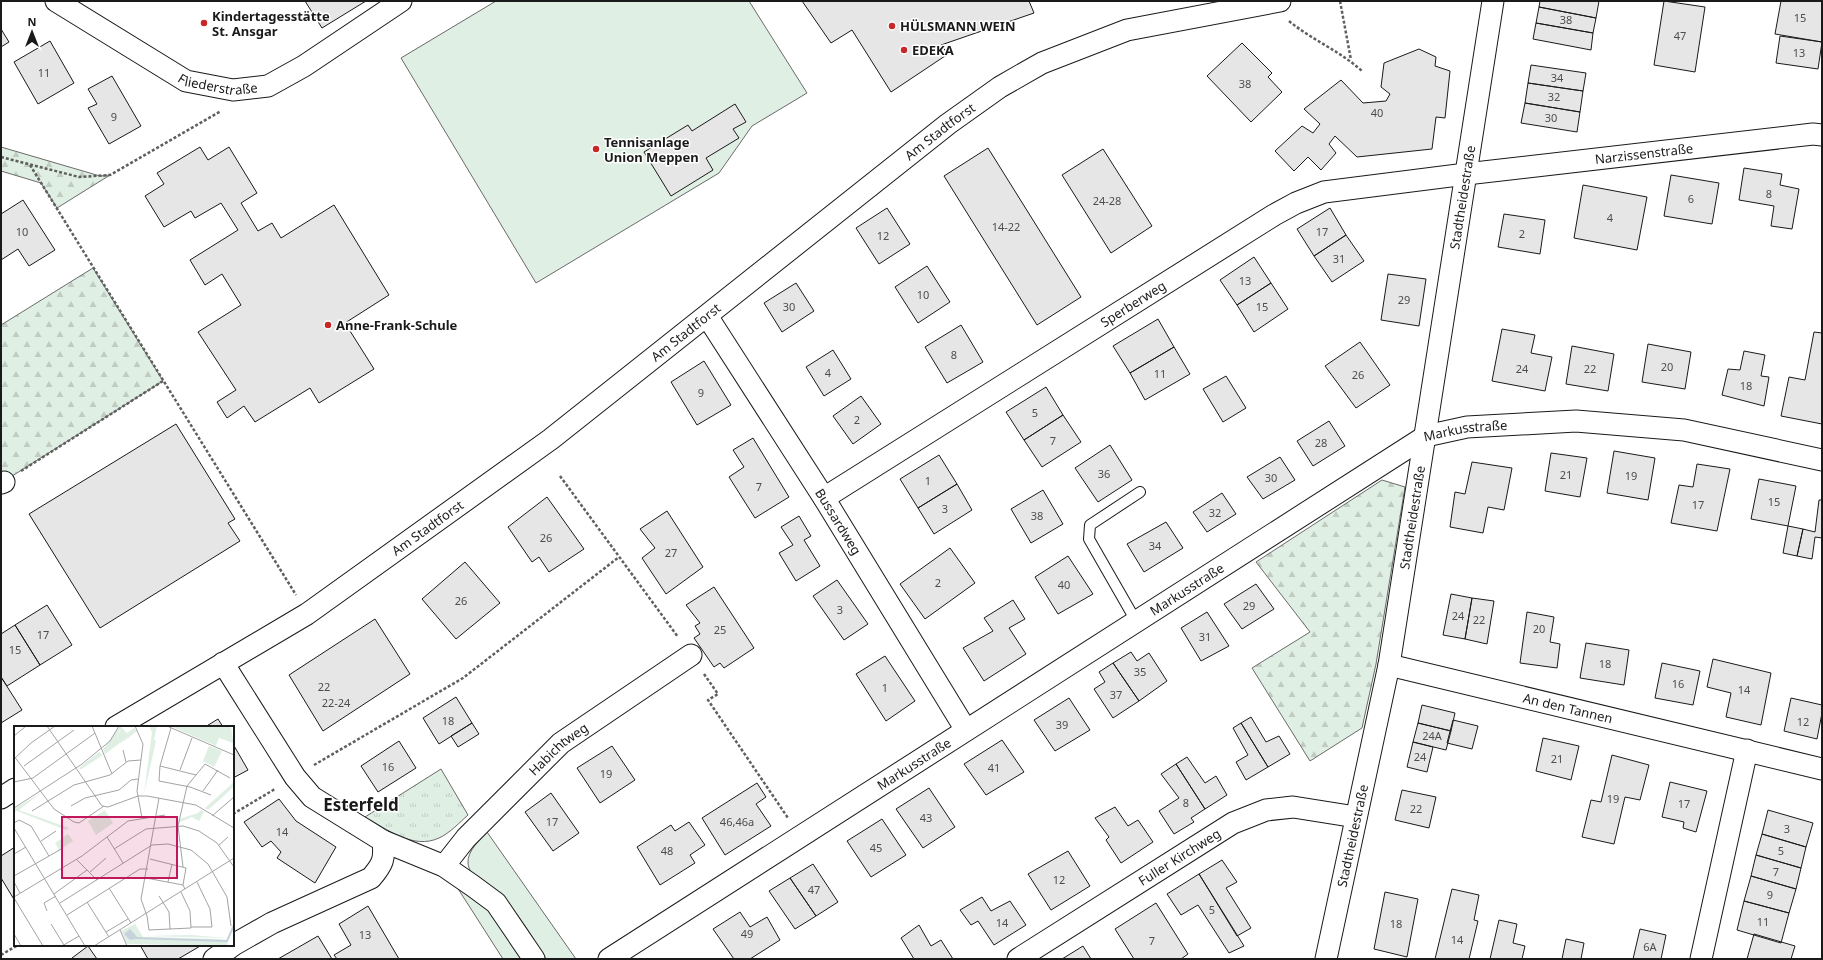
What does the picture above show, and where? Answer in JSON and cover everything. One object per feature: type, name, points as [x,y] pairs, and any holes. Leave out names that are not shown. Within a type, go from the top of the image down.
[{"type":"street","name":"Fliederstraße","points":[[56,1],[186,82],[233,90],[268,86],[304,66],[401,1]]},
{"type":"street","name":"Stadtheidestraße","points":[[1326,959],[1389,665],[1493,1]]},
{"type":"street","name":"Am Stadtforst","points":[[118,726],[307,614],[552,439],[948,124],[1000,87],[1036,67],[1127,30],[1271,2]]},
{"type":"street","name":"Narzissenstraße","points":[[1466,174],[1813,134],[1822,136]]},
{"type":"street","name":"Sperberweg","points":[[824,498],[1296,203],[1324,192],[1466,174]]},
{"type":"street","name":"Bussardweg","points":[[707,316],[824,498],[966,730]]},
{"type":"street","name":"Markusstraße","points":[[609,959],[1426,436],[1467,427],[1576,421],[1684,430],[1822,460]]},
{"type":"street","name":"Habichtweg","points":[[444,866],[466,838],[561,743],[691,655]]},
{"type":"street","points":[[223,663],[295,777],[312,796],[323,805],[383,841],[444,866],[496,903],[534,959]]},
{"type":"street","name":"An den Tannen","points":[[1389,665],[1822,769]]},
{"type":"street","points":[[1701,959],[1748,750]]},
{"type":"street","points":[[1,798],[14,790]]},
{"type":"street","name":"Fuller Kirchweg","points":[[1018,959],[1233,823],[1266,810],[1293,807],[1356,817]]},
{"type":"street","points":[[234,945],[272,923],[371,878],[381,866],[384,855],[383,841]]},
{"type":"street","points":[[214,959],[232,946]]},
{"type":"lane","points":[[1136,621],[1089,539],[1090,525],[1140,492]]},
{"type":"path","points":[[1340,1],[1351,60]]},
{"type":"path","points":[[1271,2],[1299,30],[1351,60],[1362,71]]},
{"type":"path","points":[[1,157],[79,177],[110,175],[225,108],[233,90]]},
{"type":"path","points":[[30,165],[307,614]]},
{"type":"path","points":[[2,483],[163,381]]},
{"type":"path","points":[[234,813],[463,678],[619,557]]},
{"type":"path","points":[[1,955],[16,946]]},
{"type":"green space","name":"Tennisanlage Union Meppen","points":[[496,1],[749,1],[807,93],[752,126],[719,173],[536,283],[401,58]]},
{"type":"green space","points":[[1,147],[100,176],[110,175],[57,208],[41,183],[1,171]]},
{"type":"green space","points":[[93,268],[163,381],[1,483],[1,325]]},
{"type":"green space","points":[[1382,480],[1405,487],[1376,664],[1362,728],[1310,761],[1252,668],[1310,632],[1256,562]]},
{"type":"green space","points":[[441,769],[468,815],[443,836],[429,841],[410,840],[391,832],[365,817]]},
{"type":"green space","points":[[487,832],[576,959],[546,959],[512,908],[499,894],[480,881],[472,873],[469,868],[468,859],[474,846]]},
{"type":"green space","points":[[455,884],[485,904],[523,959],[503,959]]},
{"type":"building","points":[[305,1],[366,1],[322,28]]},
{"type":"building","name":"EDEKA","points":[[802,1],[1029,1],[1034,13],[941,45],[948,54],[891,92],[852,30],[831,43]]},
{"type":"building","points":[[1540,1],[1599,1],[1596,18],[1539,7]]},
{"type":"building","points":[[1664,1],[1705,7],[1695,72],[1654,65]]},
{"type":"building","points":[[1781,1],[1822,1],[1822,42],[1775,34]]},
{"type":"building","points":[[1539,7],[1596,18],[1593,33],[1536,23]]},
{"type":"building","points":[[1536,23],[1593,33],[1591,50],[1533,39]]},
{"type":"building","points":[[1,29],[9,42],[1,47]]},
{"type":"building","points":[[1780,36],[1822,42],[1818,69],[1776,63]]},
{"type":"building","points":[[50,41],[74,83],[38,104],[14,62]]},
{"type":"building","points":[[1242,43],[1272,73],[1268,77],[1282,92],[1251,122],[1207,76]]},
{"type":"building","points":[[1419,49],[1436,57],[1435,66],[1450,71],[1445,118],[1436,117],[1432,149],[1357,157],[1335,136],[1329,144],[1336,153],[1321,170],[1308,157],[1294,171],[1275,151],[1302,126],[1313,133],[1320,124],[1304,109],[1341,80],[1363,103],[1386,101],[1390,94],[1381,87],[1384,63]]},
{"type":"building","points":[[1531,65],[1586,73],[1583,91],[1528,83]]},
{"type":"building","points":[[112,76],[141,126],[109,144],[88,108],[97,104],[88,89]]},
{"type":"building","points":[[1528,83],[1583,91],[1580,112],[1525,103]]},
{"type":"building","points":[[1525,103],[1580,112],[1577,132],[1521,123]]},
{"type":"building","points":[[735,104],[746,122],[733,129],[739,138],[706,158],[713,170],[671,196],[644,152],[688,125],[692,131]]},
{"type":"building","points":[[200,147],[208,160],[229,147],[257,193],[241,203],[258,231],[272,223],[281,238],[334,205],[389,295],[345,323],[374,369],[319,403],[310,388],[255,422],[244,406],[227,418],[217,402],[236,390],[198,332],[241,305],[222,274],[205,285],[190,260],[238,230],[221,203],[195,218],[191,211],[164,227],[145,196],[164,184],[157,173]]},
{"type":"building","points":[[988,148],[1081,297],[1037,325],[944,176]]},
{"type":"building","points":[[1103,149],[1152,226],[1111,253],[1062,175]]},
{"type":"building","points":[[1744,168],[1782,174],[1780,185],[1799,189],[1792,229],[1771,226],[1774,206],[1739,200]]},
{"type":"building","points":[[1671,175],[1719,183],[1712,224],[1664,216]]},
{"type":"building","points":[[1583,185],[1647,197],[1637,250],[1574,238]]},
{"type":"building","points":[[23,200],[55,250],[29,266],[18,249],[1,260],[1,214]]},
{"type":"building","points":[[887,208],[910,244],[879,264],[856,228]]},
{"type":"building","points":[[1330,208],[1346,235],[1314,256],[1297,229]]},
{"type":"building","points":[[1504,214],[1545,220],[1540,254],[1498,247]]},
{"type":"building","points":[[1346,235],[1364,261],[1332,282],[1314,256]]},
{"type":"building","points":[[1254,257],[1271,283],[1237,305],[1220,280]]},
{"type":"building","points":[[927,266],[950,302],[918,323],[895,287]]},
{"type":"building","points":[[1388,274],[1426,279],[1419,326],[1381,320]]},
{"type":"building","points":[[796,283],[814,311],[782,332],[764,303]]},
{"type":"building","points":[[1271,283],[1288,309],[1254,332],[1237,305]]},
{"type":"building","points":[[1158,319],[1174,347],[1130,373],[1113,346]]},
{"type":"building","points":[[961,325],[983,362],[947,383],[925,347]]},
{"type":"building","points":[[1502,329],[1535,335],[1531,353],[1552,357],[1545,391],[1492,381]]},
{"type":"building","points":[[1814,332],[1822,333],[1822,424],[1781,416],[1789,377],[1805,380]]},
{"type":"building","points":[[1360,342],[1390,385],[1356,408],[1325,366]]},
{"type":"building","points":[[1648,344],[1691,352],[1685,389],[1642,382]]},
{"type":"building","points":[[1572,346],[1614,354],[1608,391],[1566,384]]},
{"type":"building","points":[[1174,347],[1190,374],[1145,400],[1130,373]]},
{"type":"building","points":[[833,350],[851,379],[824,396],[806,367]]},
{"type":"building","points":[[1744,351],[1765,355],[1761,376],[1769,377],[1764,406],[1722,395],[1728,369],[1740,370]]},
{"type":"building","points":[[704,361],[731,405],[697,425],[671,382]]},
{"type":"building","points":[[1226,376],[1246,408],[1223,422],[1203,389]]},
{"type":"building","points":[[1046,387],[1063,415],[1024,440],[1006,412]]},
{"type":"building","points":[[861,396],[881,424],[853,444],[833,416]]},
{"type":"building","points":[[1063,415],[1081,442],[1042,467],[1024,440]]},
{"type":"building","points":[[1329,421],[1345,446],[1313,466],[1297,441]]},
{"type":"building","points":[[176,424],[235,519],[228,523],[240,541],[100,628],[29,514]]},
{"type":"building","points":[[753,438],[789,497],[755,518],[729,477],[744,467],[733,450]]},
{"type":"building","points":[[1110,445],[1132,480],[1098,502],[1075,468]]},
{"type":"building","points":[[1614,451],[1655,458],[1648,500],[1607,493]]},
{"type":"building","points":[[1551,453],[1587,458],[1580,497],[1545,491]]},
{"type":"building","points":[[939,455],[957,484],[918,508],[900,479]]},
{"type":"building","points":[[1280,457],[1295,480],[1263,499],[1247,477]]},
{"type":"building","points":[[1472,462],[1512,468],[1504,510],[1488,507],[1483,533],[1450,527],[1455,492],[1465,494]]},
{"type":"building","points":[[1697,464],[1730,469],[1717,531],[1671,523],[1679,485],[1693,487]]},
{"type":"building","points":[[1759,479],[1796,486],[1788,526],[1751,519]]},
{"type":"building","points":[[957,484],[972,510],[934,534],[918,508]]},
{"type":"building","points":[[1043,490],[1063,524],[1031,543],[1011,509]]},
{"type":"building","points":[[1222,493],[1236,514],[1207,532],[1193,512]]},
{"type":"building","points":[[547,497],[584,549],[549,572],[539,557],[532,562],[508,527]]},
{"type":"building","points":[[1819,500],[1822,500],[1822,538],[1815,537],[1812,559],[1797,556],[1803,529],[1815,532]]},
{"type":"building","points":[[667,511],[703,567],[666,594],[642,558],[655,548],[640,529]]},
{"type":"building","points":[[799,516],[811,536],[804,540],[820,566],[796,581],[779,553],[793,545],[781,527]]},
{"type":"building","points":[[1166,522],[1183,548],[1144,572],[1127,544]]},
{"type":"building","points":[[1788,526],[1803,529],[1797,556],[1783,553]]},
{"type":"building","points":[[950,548],[975,583],[925,619],[900,584]]},
{"type":"building","points":[[1068,556],[1093,594],[1058,614],[1035,577]]},
{"type":"building","points":[[465,562],[500,603],[456,639],[422,599]]},
{"type":"building","points":[[837,580],[868,624],[844,640],[813,596]]},
{"type":"building","points":[[1256,584],[1274,609],[1242,629],[1224,604]]},
{"type":"building","points":[[714,587],[754,648],[724,668],[720,663],[714,667],[694,638],[700,634],[695,626],[700,623],[686,605]]},
{"type":"building","points":[[1451,594],[1472,598],[1465,639],[1443,635]]},
{"type":"building","points":[[1472,598],[1494,601],[1487,644],[1465,639]]},
{"type":"building","points":[[1013,600],[1025,619],[1009,628],[1026,654],[984,681],[963,648],[993,631],[984,618]]},
{"type":"building","points":[[47,605],[72,645],[40,665],[15,625]]},
{"type":"building","points":[[1207,612],[1229,646],[1201,661],[1181,628]]},
{"type":"building","points":[[1527,612],[1554,617],[1550,642],[1560,644],[1557,668],[1520,663]]},
{"type":"building","points":[[375,619],[410,674],[323,731],[289,675]]},
{"type":"building","points":[[15,625],[40,665],[7,686],[1,677],[1,634]]},
{"type":"building","points":[[1586,643],[1629,650],[1624,685],[1580,678]]},
{"type":"building","points":[[1131,652],[1137,661],[1149,653],[1167,681],[1139,701],[1113,663]]},
{"type":"building","points":[[885,656],[915,701],[886,721],[856,674]]},
{"type":"building","points":[[1713,659],[1771,673],[1761,725],[1726,717],[1731,693],[1707,687]]},
{"type":"building","points":[[1113,663],[1139,701],[1113,718],[1094,689],[1105,682],[1099,672]]},
{"type":"building","points":[[1662,663],[1700,671],[1693,705],[1655,698]]},
{"type":"building","points":[[1,677],[22,710],[1,723]]},
{"type":"building","points":[[456,697],[472,723],[439,744],[423,718]]},
{"type":"building","points":[[1069,698],[1090,730],[1055,751],[1034,720]]},
{"type":"building","points":[[1791,698],[1822,705],[1817,739],[1784,731]]},
{"type":"building","points":[[1422,705],[1455,713],[1451,731],[1418,723]]},
{"type":"building","points":[[1251,717],[1266,742],[1279,736],[1290,754],[1268,767],[1241,723]]},
{"type":"building","points":[[218,719],[222,726],[207,726]]},
{"type":"building","points":[[1453,720],[1478,726],[1472,749],[1447,743]]},
{"type":"building","points":[[472,723],[479,734],[458,747],[451,736]]},
{"type":"building","points":[[1241,723],[1268,767],[1246,780],[1236,762],[1248,755],[1233,728]]},
{"type":"building","points":[[1418,723],[1451,731],[1446,750],[1413,742]]},
{"type":"building","points":[[1543,738],[1579,746],[1571,780],[1536,771]]},
{"type":"building","points":[[1002,740],[1024,772],[986,795],[964,764]]},
{"type":"building","points":[[399,741],[416,768],[378,792],[361,766]]},
{"type":"building","points":[[1413,742],[1433,747],[1427,772],[1407,767]]},
{"type":"building","points":[[234,746],[248,770],[234,777]]},
{"type":"building","points":[[612,746],[635,780],[600,803],[577,768]]},
{"type":"building","points":[[1612,755],[1649,765],[1640,800],[1625,797],[1614,844],[1582,837],[1591,800],[1601,802]]},
{"type":"building","points":[[1187,757],[1205,783],[1216,776],[1227,795],[1205,809],[1176,764]]},
{"type":"building","points":[[1176,764],[1205,809],[1191,818],[1194,822],[1174,834],[1159,811],[1179,798],[1161,774]]},
{"type":"building","points":[[1670,782],[1707,791],[1696,832],[1683,828],[1684,822],[1662,817]]},
{"type":"building","points":[[757,783],[766,797],[756,804],[771,826],[725,855],[702,818]]},
{"type":"building","points":[[929,788],[955,827],[923,848],[896,809]]},
{"type":"building","points":[[1402,790],[1436,797],[1429,828],[1395,820]]},
{"type":"building","points":[[551,793],[579,833],[553,851],[525,812]]},
{"type":"building","points":[[279,799],[296,821],[336,847],[315,883],[277,858],[281,852],[271,841],[262,847],[244,822]]},
{"type":"building","points":[[1115,807],[1128,826],[1138,820],[1153,842],[1121,863],[1106,840],[1109,837],[1095,818]]},
{"type":"building","points":[[1768,810],[1813,823],[1806,847],[1762,834]]},
{"type":"building","points":[[882,819],[906,855],[871,877],[847,841]]},
{"type":"building","points":[[689,822],[705,845],[690,855],[695,863],[660,885],[637,847],[671,825],[675,831]]},
{"type":"building","points":[[1762,834],[1806,847],[1801,868],[1756,855]]},
{"type":"building","points":[[14,848],[14,899],[1,878],[1,856]]},
{"type":"building","points":[[1068,851],[1090,886],[1051,910],[1028,874]]},
{"type":"building","points":[[1756,855],[1801,868],[1796,889],[1751,876]]},
{"type":"building","points":[[1222,860],[1237,882],[1226,888],[1251,928],[1237,936],[1199,874]]},
{"type":"building","points":[[813,864],[838,902],[816,916],[790,878]]},
{"type":"building","points":[[1199,874],[1244,946],[1229,953],[1198,905],[1181,915],[1167,894]]},
{"type":"building","points":[[1751,876],[1796,889],[1789,913],[1744,901]]},
{"type":"building","points":[[790,878],[816,916],[795,929],[769,891]]},
{"type":"building","points":[[1452,889],[1479,895],[1474,920],[1478,921],[1469,959],[1435,959]]},
{"type":"building","points":[[1385,892],[1418,899],[1407,957],[1374,949]]},
{"type":"building","points":[[982,897],[991,911],[1010,901],[1026,925],[994,945],[978,921],[971,925],[960,910]]},
{"type":"building","points":[[1744,901],[1789,913],[1781,943],[1737,930]]},
{"type":"building","points":[[1156,903],[1188,954],[1181,959],[1134,959],[1115,929]]},
{"type":"building","points":[[368,906],[399,959],[337,959],[334,955],[351,945],[339,924]]},
{"type":"building","points":[[740,912],[750,927],[767,917],[780,940],[750,959],[734,959],[713,929]]},
{"type":"building","points":[[1499,920],[1517,924],[1513,943],[1525,946],[1522,959],[1490,959]]},
{"type":"building","points":[[919,925],[931,946],[941,940],[953,959],[914,959],[901,938]]},
{"type":"building","points":[[1640,929],[1666,935],[1661,959],[1633,959]]},
{"type":"building","points":[[1754,934],[1795,946],[1791,959],[1747,959]]},
{"type":"building","points":[[318,936],[332,959],[278,959]]},
{"type":"building","points":[[1566,939],[1584,943],[1581,959],[1562,959]]},
{"type":"building","points":[[88,946],[97,959],[72,958]]},
{"type":"building","points":[[141,946],[200,946],[178,959],[148,959]]},
{"type":"building","points":[[1083,946],[1091,959],[1062,959]]},
{"type":"place","name":"Kindertagesstätte St. Ansgar","points":[[204,23]]},
{"type":"place","name":"HÜLSMANN WEIN","points":[[892,26]]},
{"type":"place","name":"EDEKA","points":[[904,50]]},
{"type":"place","name":"Tennisanlage Union Meppen","points":[[596,149]]},
{"type":"place","name":"Anne-Frank-Schule","points":[[328,325]]},
{"type":"district","name":"Esterfeld","points":[[361,805]]}]
